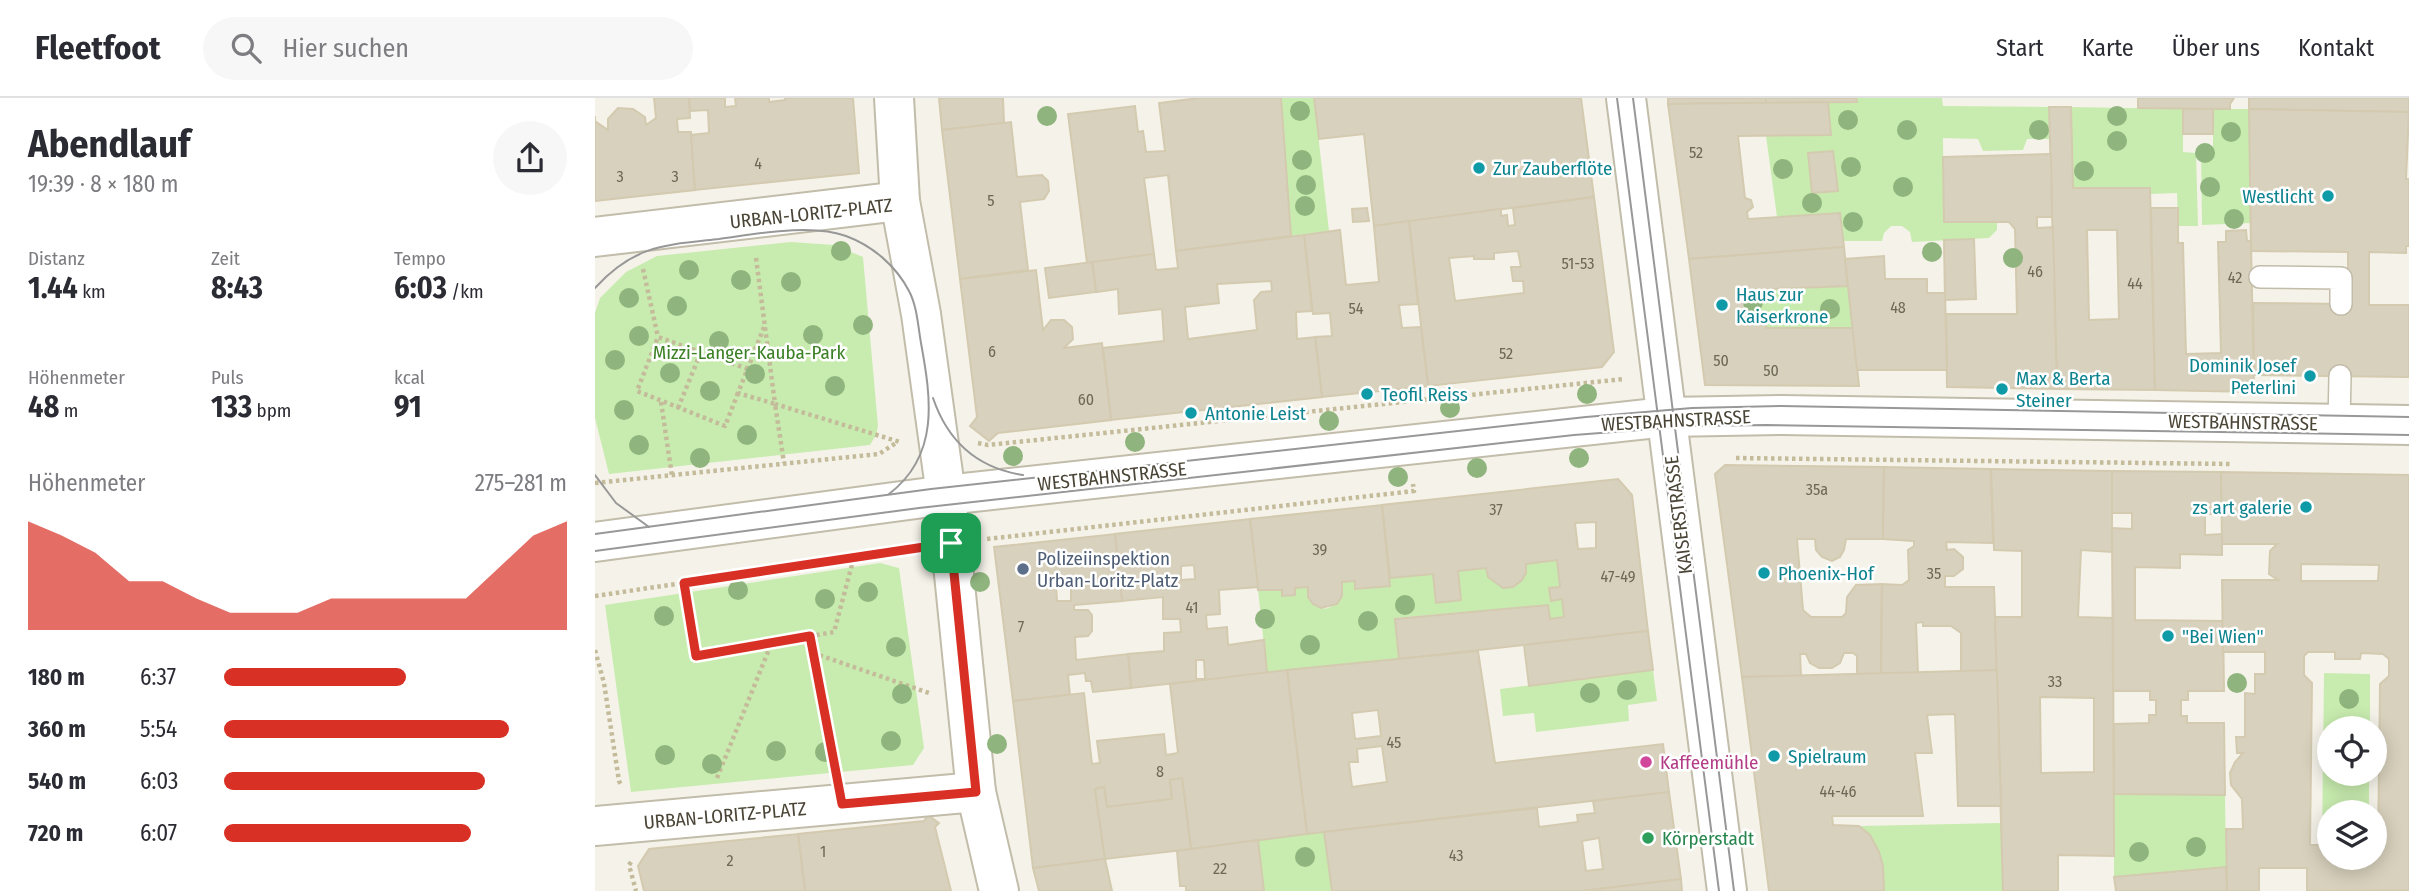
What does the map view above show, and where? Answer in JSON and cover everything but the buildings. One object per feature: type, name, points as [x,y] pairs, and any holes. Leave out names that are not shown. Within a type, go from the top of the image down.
[{"type":"street","points":[[894,98],[900,201]]},
{"type":"street","name":"KAISERSTRASSE","points":[[1626,98],[1727,891]]},
{"type":"street","name":"URBAN-LORITZ-PLATZ","points":[[595,237],[900,201],[921,314],[946,495],[976,792],[595,826]]},
{"type":"street","name":"WESTBAHNSTRASSE","points":[[946,495],[1666,417],[1781,415],[2409,425]]},
{"type":"street","points":[[595,542],[946,495]]},
{"type":"street","points":[[976,792],[999,891]]},
{"type":"lane","points":[[2260,277],[2341,278],[2341,304]]},
{"type":"lane","points":[[2339,424],[2340,376]]},
{"type":"path","points":[[751,219],[783,463]]},
{"type":"path","points":[[635,232],[658,337],[637,391],[725,426],[765,327]]},
{"type":"path","points":[[658,337],[748,369]]},
{"type":"path","points":[[678,408],[701,352]]},
{"type":"path","points":[[738,393],[897,442],[988,445],[1625,379]]},
{"type":"path","points":[[661,401],[673,476]]},
{"type":"path","points":[[595,483],[879,454],[897,442]]},
{"type":"path","points":[[1724,458],[2241,464]]},
{"type":"path","points":[[595,596],[951,543],[1413,491],[1413,481]]},
{"type":"path","points":[[684,583],[696,656],[834,632],[854,557]]},
{"type":"path","points":[[810,636],[842,804]]},
{"type":"path","points":[[699,817],[772,642]]},
{"type":"path","points":[[595,650],[604,683]]},
{"type":"path","points":[[813,653],[967,704]]},
{"type":"green space","points":[[1281,98],[1314,98],[1329,231],[1291,236]]},
{"type":"green space","points":[[1856,98],[1942,98],[1943,106],[2049,107],[2050,139],[2027,139],[2023,150],[1983,151],[1978,139],[1943,138],[1944,222],[1997,222],[1997,230],[1989,238],[1912,242],[1910,232],[1902,226],[1891,226],[1884,233],[1882,241],[1843,241],[1840,213],[1777,217],[1766,136],[1831,135],[1828,102],[1856,102]],"holes":[[[1833,151],[1838,191],[1812,193],[1808,153]]]},
{"type":"green space","points":[[2071,107],[2183,109],[2183,152],[2196,153],[2198,226],[2178,226],[2177,193],[2150,194],[2150,188],[2073,188]]},
{"type":"green space","points":[[2213,109],[2249,109],[2251,223],[2202,225],[2201,153],[2213,153]]},
{"type":"green space","name":"Mizzi-Langer-Kauba-Park","points":[[791,242],[834,245],[863,257],[878,426],[870,445],[609,474],[595,418],[595,313],[600,298],[626,272],[657,256]]},
{"type":"green space","points":[[1848,286],[1853,328],[1766,328],[1766,321],[1751,321],[1748,290]]},
{"type":"green space","points":[[1557,560],[1560,587],[1549,588],[1551,600],[1562,599],[1564,617],[1550,619],[1548,605],[1395,618],[1399,659],[1267,673],[1258,590],[1282,590],[1295,595],[1295,588],[1308,587],[1314,604],[1325,608],[1337,601],[1342,582],[1355,581],[1355,588],[1390,586],[1390,578],[1433,574],[1436,603],[1458,571],[1486,568],[1488,577],[1503,588],[1520,581],[1525,574],[1526,564]]},
{"type":"green space","points":[[880,563],[899,568],[924,748],[913,765],[631,792],[605,605]]},
{"type":"green space","points":[[1653,670],[1657,701],[1628,705],[1629,721],[1536,732],[1534,713],[1503,716],[1500,689]]},
{"type":"green space","points":[[2324,673],[2370,674],[2370,716],[2324,716]]},
{"type":"green space","points":[[2323,786],[2369,786],[2369,800],[2323,800]]},
{"type":"green space","points":[[2114,794],[2225,795],[2226,867],[2114,877]]},
{"type":"green space","points":[[2001,823],[2003,891],[1884,891],[1883,872],[1876,847],[1859,826]]},
{"type":"green space","points":[[1324,832],[1332,891],[1264,891],[1258,840]]},
{"type":"tram line","points":[[1617,98],[1719,891]]},
{"type":"tram line","points":[[1633,98],[1734,891]]},
{"type":"tram line","points":[[595,288],[609,274],[637,255],[682,243],[784,231],[817,230],[846,236],[874,251],[897,273],[912,297],[925,364],[929,405],[924,444],[917,462],[905,479],[889,494]]},
{"type":"tram line","points":[[933,398],[947,428],[966,450],[992,466],[1023,475]]},
{"type":"tram line","points":[[595,534],[931,489],[1586,417],[1692,408],[1781,406],[2409,417]]},
{"type":"tram line","points":[[595,551],[919,508],[1574,435],[1693,426],[2409,435]]},
{"type":"tram line","points":[[595,475],[616,503],[649,527]]},
{"type":"place","name":"Zur Zauberflöte","points":[[1479,168]]},
{"type":"place","name":"Westlicht","points":[[2328,196]]},
{"type":"place","name":"Haus zur Kaiserkrone","points":[[1722,305]]},
{"type":"place","name":"Dominik Josef Peterlini","points":[[2310,376]]},
{"type":"place","name":"Max & Berta Steiner","points":[[2002,389]]},
{"type":"place","name":"Teofil Reiss","points":[[1367,394]]},
{"type":"place","name":"Antonie Leist","points":[[1191,413]]},
{"type":"place","name":"zs art galerie","points":[[2306,507]]},
{"type":"place","name":"Polizeiinspektion Urban-Loritz-Platz","points":[[1023,569]]},
{"type":"place","name":"Phoenix-Hof","points":[[1764,573]]},
{"type":"place","name":"\"Bei Wien\"","points":[[2168,636]]},
{"type":"place","name":"Spielraum","points":[[1774,756]]},
{"type":"place","name":"Kaffeemühle","points":[[1646,762]]},
{"type":"place","name":"Körperstadt","points":[[1648,838]]},
{"type":"route","points":[[951,543],[976,792],[842,804],[810,636],[696,656],[684,583],[951,543]]}]
